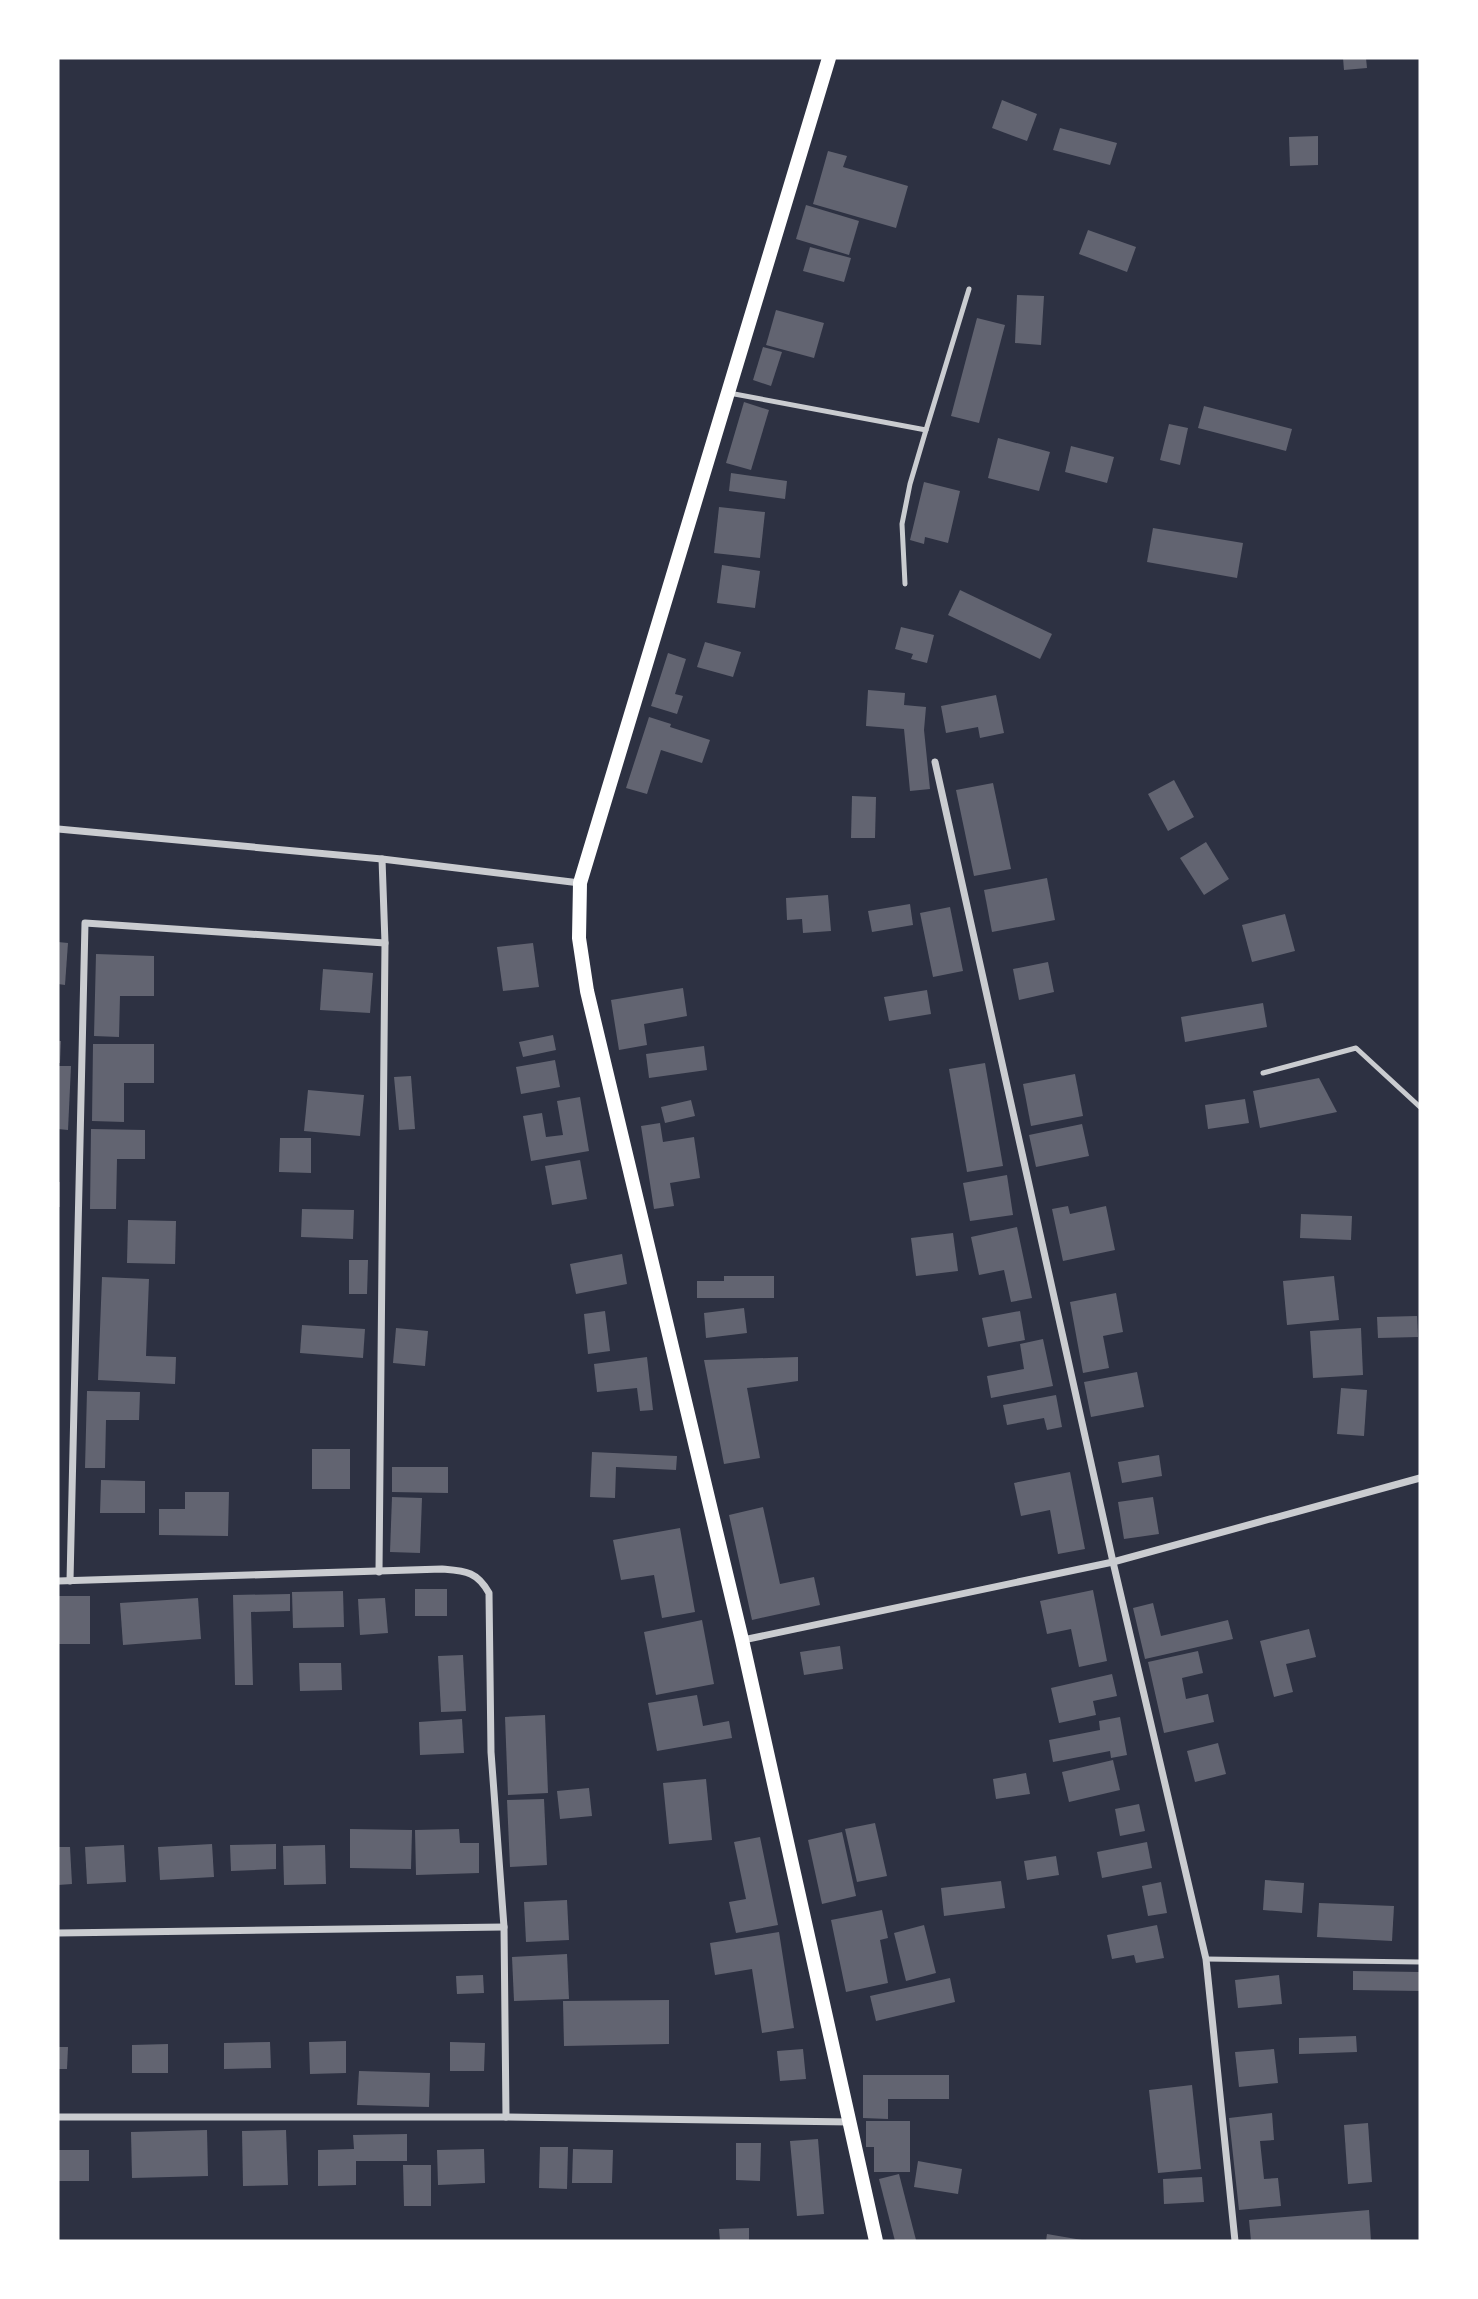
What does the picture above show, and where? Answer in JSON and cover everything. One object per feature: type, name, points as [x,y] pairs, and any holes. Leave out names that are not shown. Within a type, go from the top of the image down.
[{"type":"main road","points":[[829,58],[580,883],[579,938],[587,990],[742,1640],[876,2241]]},
{"type":"street","points":[[935,762],[1112,1562],[1206,1959],[1236,2241]]},
{"type":"street","points":[[58,829],[382,859],[580,883]]},
{"type":"street","points":[[379,1572],[385,943],[382,859]]},
{"type":"street","points":[[69,1581],[85,923],[385,943]]},
{"type":"street","points":[[742,1640],[1112,1562],[1420,1478]]},
{"type":"street","points":[[58,1581],[442,1569],[466,1571],[482,1581],[489,1593],[491,1752],[504,1927],[506,2117]]},
{"type":"street","points":[[58,1933],[504,1927]]},
{"type":"street","points":[[58,2118],[506,2117],[851,2122]]},
{"type":"lane","points":[[905,584],[902,524],[910,484],[969,289]]},
{"type":"lane","points":[[729,393],[926,429]]},
{"type":"lane","points":[[1263,1073],[1356,1048],[1420,1107]]},
{"type":"lane","points":[[1206,1959],[1420,1962]]},
{"type":"building","points":[[1343,58],[1366,58],[1367,68],[1344,70]]},
{"type":"building","points":[[1002,100],[1037,114],[1027,141],[992,128]]},
{"type":"building","points":[[1060,128],[1117,143],[1110,165],[1053,150]]},
{"type":"building","points":[[1318,136],[1318,165],[1290,166],[1289,137]]},
{"type":"building","points":[[828,151],[847,156],[843,167],[908,186],[896,228],[813,204]]},
{"type":"building","points":[[806,205],[859,221],[849,255],[796,239]]},
{"type":"building","points":[[1088,230],[1136,247],[1127,272],[1079,254]]},
{"type":"building","points":[[810,247],[851,258],[844,282],[803,271]]},
{"type":"building","points":[[1017,295],[1044,296],[1041,345],[1015,343]]},
{"type":"building","points":[[776,310],[824,323],[814,358],[766,345]]},
{"type":"building","points":[[977,318],[1005,325],[979,423],[951,416]]},
{"type":"building","points":[[763,347],[782,352],[771,386],[753,380]]},
{"type":"building","points":[[744,402],[769,410],[751,470],[726,463]]},
{"type":"building","points":[[1204,406],[1292,429],[1286,451],[1198,428]]},
{"type":"building","points":[[1169,424],[1188,428],[1180,465],[1160,460]]},
{"type":"building","points":[[998,438],[1050,452],[1039,491],[988,478]]},
{"type":"building","points":[[1071,446],[1114,457],[1107,483],[1065,472]]},
{"type":"building","points":[[731,473],[787,481],[785,499],[729,491]]},
{"type":"building","points":[[924,482],[960,491],[948,543],[925,537],[924,544],[910,540]]},
{"type":"building","points":[[719,507],[765,512],[760,558],[714,553]]},
{"type":"building","points":[[1153,528],[1243,543],[1237,578],[1147,562]]},
{"type":"building","points":[[722,565],[760,571],[755,608],[717,603]]},
{"type":"building","points":[[960,590],[1052,634],[1040,659],[948,615]]},
{"type":"building","points":[[901,627],[934,635],[927,663],[911,659],[913,654],[895,649]]},
{"type":"building","points":[[705,642],[741,652],[733,677],[697,667]]},
{"type":"building","points":[[668,653],[686,659],[675,694],[683,696],[677,714],[651,706]]},
{"type":"building","points":[[868,690],[905,693],[904,705],[926,707],[924,730],[930,789],[910,791],[904,729],[866,726]]},
{"type":"building","points":[[996,695],[1004,733],[980,738],[978,727],[946,733],[941,706]]},
{"type":"building","points":[[649,717],[710,740],[702,763],[661,750],[647,794],[626,788]]},
{"type":"building","points":[[1174,780],[1194,817],[1168,831],[1148,794]]},
{"type":"building","points":[[993,783],[1011,869],[974,876],[956,790]]},
{"type":"building","points":[[852,796],[876,797],[875,838],[851,838]]},
{"type":"building","points":[[1206,842],[1229,879],[1204,895],[1180,858]]},
{"type":"building","points":[[1047,878],[1055,920],[992,932],[984,890]]},
{"type":"building","points":[[828,895],[831,931],[803,933],[802,919],[787,920],[786,898]]},
{"type":"building","points":[[910,904],[913,925],[872,932],[868,911]]},
{"type":"building","points":[[950,907],[963,971],[933,977],[920,913]]},
{"type":"building","points":[[1285,914],[1295,951],[1252,962],[1242,925]]},
{"type":"building","points":[[58,942],[68,943],[65,985],[58,984]]},
{"type":"building","points":[[533,943],[539,987],[503,991],[497,947]]},
{"type":"building","points":[[96,954],[154,956],[154,996],[120,996],[119,1037],[94,1036]]},
{"type":"building","points":[[1048,962],[1054,992],[1019,1000],[1013,969]]},
{"type":"building","points":[[323,969],[373,973],[370,1013],[320,1010]]},
{"type":"building","points":[[683,988],[687,1016],[644,1024],[647,1045],[619,1050],[611,1000]]},
{"type":"building","points":[[927,990],[931,1014],[889,1021],[884,997]]},
{"type":"building","points":[[1263,1003],[1267,1027],[1185,1042],[1181,1017]]},
{"type":"building","points":[[553,1035],[556,1050],[523,1057],[519,1042]]},
{"type":"building","points":[[58,1041],[61,1041],[60,1063],[58,1063]]},
{"type":"building","points":[[93,1044],[154,1044],[154,1083],[124,1083],[124,1122],[92,1121]]},
{"type":"building","points":[[704,1046],[707,1070],[649,1078],[646,1054]]},
{"type":"building","points":[[555,1060],[560,1087],[521,1094],[516,1067]]},
{"type":"building","points":[[985,1063],[1003,1166],[967,1172],[949,1069]]},
{"type":"building","points":[[58,1066],[71,1066],[68,1130],[58,1129]]},
{"type":"building","points":[[1075,1074],[1083,1116],[1031,1126],[1023,1084]]},
{"type":"building","points":[[411,1076],[415,1129],[399,1130],[394,1077]]},
{"type":"building","points":[[1319,1078],[1337,1112],[1260,1128],[1253,1091]]},
{"type":"building","points":[[308,1090],[364,1095],[360,1136],[304,1131]]},
{"type":"building","points":[[580,1097],[589,1151],[531,1161],[523,1116],[542,1113],[546,1137],[563,1135],[557,1101]]},
{"type":"building","points":[[1245,1099],[1249,1123],[1208,1129],[1205,1105]]},
{"type":"building","points":[[691,1100],[695,1116],[665,1123],[661,1107]]},
{"type":"building","points":[[660,1123],[663,1142],[694,1137],[700,1178],[670,1183],[674,1206],[654,1209],[641,1126]]},
{"type":"building","points":[[1082,1124],[1089,1156],[1036,1167],[1029,1135]]},
{"type":"building","points":[[91,1129],[145,1130],[145,1159],[117,1159],[116,1209],[90,1209]]},
{"type":"building","points":[[280,1138],[311,1138],[311,1173],[279,1172]]},
{"type":"building","points":[[580,1160],[587,1199],[552,1205],[545,1166]]},
{"type":"building","points":[[1007,1175],[1013,1215],[970,1221],[963,1183]]},
{"type":"building","points":[[60,1182],[60,1207],[58,1207]]},
{"type":"building","points":[[1068,1206],[1070,1214],[1106,1206],[1115,1250],[1063,1261],[1052,1209]]},
{"type":"building","points":[[302,1209],[354,1210],[353,1239],[301,1237]]},
{"type":"building","points":[[1301,1214],[1352,1216],[1351,1240],[1300,1238]]},
{"type":"building","points":[[128,1220],[176,1221],[175,1264],[127,1263]]},
{"type":"building","points":[[1017,1227],[1032,1298],[1011,1302],[1004,1270],[979,1275],[971,1237]]},
{"type":"building","points":[[953,1233],[958,1271],[916,1276],[911,1238]]},
{"type":"building","points":[[622,1254],[627,1284],[576,1294],[570,1264]]},
{"type":"building","points":[[349,1260],[368,1260],[367,1294],[349,1294]]},
{"type":"building","points":[[724,1276],[774,1276],[774,1298],[697,1298],[697,1281],[724,1281]]},
{"type":"building","points":[[1334,1276],[1339,1320],[1287,1325],[1283,1281]]},
{"type":"building","points":[[102,1277],[149,1279],[146,1356],[176,1357],[175,1384],[98,1380]]},
{"type":"building","points":[[1116,1293],[1123,1332],[1103,1336],[1109,1368],[1083,1373],[1070,1302]]},
{"type":"building","points":[[744,1308],[747,1333],[706,1338],[704,1313]]},
{"type":"building","points":[[605,1311],[610,1351],[588,1354],[584,1314]]},
{"type":"building","points":[[1020,1311],[1025,1340],[988,1347],[982,1318]]},
{"type":"building","points":[[1417,1316],[1418,1337],[1378,1338],[1377,1317]]},
{"type":"building","points":[[302,1325],[365,1329],[363,1358],[300,1353]]},
{"type":"building","points":[[396,1328],[428,1331],[425,1366],[393,1363]]},
{"type":"building","points":[[1361,1328],[1363,1375],[1313,1378],[1310,1331]]},
{"type":"building","points":[[1043,1339],[1053,1386],[991,1398],[987,1376],[1024,1369],[1020,1344]]},
{"type":"building","points":[[647,1357],[653,1410],[640,1411],[637,1388],[597,1392],[594,1364]]},
{"type":"building","points":[[798,1357],[798,1381],[747,1388],[760,1458],[724,1464],[704,1360]]},
{"type":"building","points":[[1137,1372],[1144,1407],[1091,1417],[1084,1382]]},
{"type":"building","points":[[1341,1388],[1367,1390],[1364,1436],[1337,1434]]},
{"type":"building","points":[[87,1391],[140,1392],[139,1420],[106,1420],[105,1468],[85,1468]]},
{"type":"building","points":[[1056,1395],[1062,1427],[1047,1430],[1044,1418],[1007,1425],[1003,1405]]},
{"type":"building","points":[[312,1449],[350,1449],[350,1489],[312,1489]]},
{"type":"building","points":[[592,1452],[677,1456],[676,1470],[616,1467],[615,1498],[590,1497]]},
{"type":"building","points":[[1159,1455],[1162,1476],[1122,1483],[1118,1462]]},
{"type":"building","points":[[392,1467],[448,1467],[448,1493],[392,1492]]},
{"type":"building","points":[[1070,1472],[1085,1549],[1058,1554],[1050,1510],[1021,1516],[1014,1483]]},
{"type":"building","points":[[101,1480],[145,1481],[145,1513],[100,1513]]},
{"type":"building","points":[[185,1492],[229,1492],[228,1536],[159,1535],[159,1509],[185,1509]]},
{"type":"building","points":[[392,1497],[422,1498],[420,1553],[390,1552]]},
{"type":"building","points":[[1153,1497],[1159,1534],[1124,1539],[1118,1502]]},
{"type":"building","points":[[763,1507],[780,1584],[814,1577],[820,1605],[752,1620],[729,1515]]},
{"type":"building","points":[[680,1528],[695,1612],[662,1618],[654,1575],[621,1580],[613,1540]]},
{"type":"building","points":[[415,1589],[447,1589],[447,1616],[415,1616]]},
{"type":"building","points":[[1093,1590],[1107,1661],[1079,1667],[1071,1629],[1047,1634],[1040,1601]]},
{"type":"building","points":[[343,1591],[344,1627],[293,1628],[292,1592]]},
{"type":"building","points":[[290,1594],[290,1611],[251,1612],[253,1685],[235,1685],[233,1595]]},
{"type":"building","points":[[59,1596],[90,1596],[90,1644],[59,1644]]},
{"type":"building","points":[[198,1598],[201,1639],[123,1645],[120,1603]]},
{"type":"building","points":[[385,1598],[388,1633],[360,1635],[358,1599]]},
{"type":"building","points":[[1153,1603],[1161,1636],[1228,1620],[1233,1639],[1145,1659],[1133,1608]]},
{"type":"building","points":[[702,1620],[714,1684],[656,1695],[644,1632]]},
{"type":"building","points":[[1309,1629],[1316,1657],[1286,1664],[1293,1692],[1274,1697],[1260,1641]]},
{"type":"building","points":[[840,1646],[843,1669],[804,1675],[800,1652]]},
{"type":"building","points":[[1198,1651],[1203,1673],[1182,1678],[1186,1699],[1208,1694],[1214,1722],[1164,1733],[1148,1662]]},
{"type":"building","points":[[463,1655],[466,1711],[441,1712],[438,1656]]},
{"type":"building","points":[[299,1663],[341,1663],[342,1690],[300,1691]]},
{"type":"building","points":[[1112,1674],[1117,1696],[1093,1701],[1096,1715],[1059,1723],[1051,1688]]},
{"type":"building","points":[[697,1695],[703,1726],[729,1721],[732,1738],[657,1751],[648,1703]]},
{"type":"building","points":[[545,1715],[548,1793],[508,1795],[505,1717]]},
{"type":"building","points":[[1120,1717],[1127,1755],[1111,1758],[1110,1751],[1053,1762],[1049,1740],[1100,1730],[1099,1721]]},
{"type":"building","points":[[462,1719],[464,1753],[420,1755],[419,1722]]},
{"type":"building","points":[[1218,1743],[1226,1774],[1195,1782],[1187,1751]]},
{"type":"building","points":[[1113,1760],[1120,1790],[1069,1802],[1062,1772]]},
{"type":"building","points":[[1026,1773],[1030,1794],[996,1799],[993,1779]]},
{"type":"building","points":[[706,1779],[712,1840],[669,1844],[663,1783]]},
{"type":"building","points":[[589,1788],[592,1816],[560,1819],[557,1791]]},
{"type":"building","points":[[544,1799],[547,1865],[510,1867],[507,1800]]},
{"type":"building","points":[[1139,1804],[1145,1831],[1120,1836],[1115,1809]]},
{"type":"building","points":[[875,1823],[887,1876],[857,1882],[845,1829]]},
{"type":"building","points":[[350,1829],[412,1830],[411,1869],[350,1868]]},
{"type":"building","points":[[459,1829],[460,1843],[479,1843],[479,1873],[416,1875],[415,1830]]},
{"type":"building","points":[[842,1832],[856,1896],[822,1904],[808,1840]]},
{"type":"building","points":[[760,1837],[778,1925],[736,1933],[729,1902],[746,1899],[734,1842]]},
{"type":"building","points":[[1147,1842],[1152,1868],[1102,1878],[1097,1852]]},
{"type":"building","points":[[212,1844],[214,1877],[160,1880],[158,1847]]},
{"type":"building","points":[[276,1844],[276,1869],[231,1871],[230,1845]]},
{"type":"building","points":[[124,1845],[126,1882],[87,1884],[85,1847]]},
{"type":"building","points":[[325,1845],[326,1884],[284,1885],[283,1846]]},
{"type":"building","points":[[58,1847],[70,1847],[72,1884],[58,1885]]},
{"type":"building","points":[[1056,1856],[1059,1875],[1027,1880],[1024,1861]]},
{"type":"building","points":[[1265,1880],[1304,1883],[1302,1913],[1263,1910]]},
{"type":"building","points":[[1001,1881],[1005,1908],[944,1916],[941,1888]]},
{"type":"building","points":[[1161,1882],[1167,1913],[1148,1916],[1142,1886]]},
{"type":"building","points":[[567,1900],[569,1940],[526,1942],[524,1902]]},
{"type":"building","points":[[1319,1903],[1394,1906],[1392,1941],[1317,1937]]},
{"type":"building","points":[[882,1910],[888,1938],[880,1940],[888,1983],[846,1992],[831,1920]]},
{"type":"building","points":[[924,1925],[936,1973],[906,1981],[894,1933]]},
{"type":"building","points":[[1157,1925],[1164,1958],[1136,1963],[1134,1955],[1112,1959],[1107,1935]]},
{"type":"building","points":[[779,1932],[794,2028],[762,2033],[752,1969],[715,1975],[710,1943]]},
{"type":"building","points":[[567,1954],[569,1999],[514,2001],[512,1957]]},
{"type":"building","points":[[1353,1971],[1420,1972],[1420,1991],[1353,1990]]},
{"type":"building","points":[[483,1975],[484,1993],[457,1994],[456,1976]]},
{"type":"building","points":[[1279,1975],[1282,2004],[1238,2008],[1235,1980]]},
{"type":"building","points":[[950,1978],[955,2002],[876,2021],[870,1996]]},
{"type":"building","points":[[669,2000],[669,2044],[564,2046],[563,2001]]},
{"type":"building","points":[[1356,2036],[1357,2052],[1299,2054],[1299,2038]]},
{"type":"building","points":[[346,2041],[346,2073],[310,2074],[309,2042]]},
{"type":"building","points":[[270,2042],[271,2068],[224,2069],[224,2043]]},
{"type":"building","points":[[450,2042],[485,2043],[484,2071],[450,2071]]},
{"type":"building","points":[[168,2044],[168,2073],[132,2073],[132,2045]]},
{"type":"building","points":[[58,2047],[68,2047],[67,2069],[58,2069]]},
{"type":"building","points":[[803,2049],[806,2079],[780,2081],[777,2051]]},
{"type":"building","points":[[1274,2049],[1278,2083],[1239,2087],[1235,2052]]},
{"type":"building","points":[[359,2071],[430,2073],[429,2107],[357,2105]]},
{"type":"building","points":[[863,2075],[949,2075],[949,2099],[888,2099],[888,2119],[863,2118]]},
{"type":"building","points":[[1192,2085],[1201,2169],[1158,2173],[1149,2090]]},
{"type":"building","points":[[1272,2113],[1274,2140],[1260,2141],[1264,2179],[1278,2178],[1281,2206],[1239,2210],[1229,2118]]},
{"type":"building","points":[[866,2121],[910,2121],[910,2172],[874,2172],[874,2147],[866,2147]]},
{"type":"building","points":[[1368,2123],[1372,2182],[1348,2184],[1344,2125]]},
{"type":"building","points":[[207,2130],[208,2176],[132,2178],[131,2132]]},
{"type":"building","points":[[286,2130],[288,2185],[243,2186],[242,2131]]},
{"type":"building","points":[[407,2134],[407,2161],[356,2161],[356,2185],[318,2186],[318,2150],[354,2149],[353,2135]]},
{"type":"building","points":[[818,2139],[824,2214],[797,2216],[790,2141]]},
{"type":"building","points":[[736,2143],[761,2143],[760,2181],[736,2180]]},
{"type":"building","points":[[540,2147],[568,2147],[567,2189],[539,2188]]},
{"type":"building","points":[[484,2149],[485,2183],[438,2185],[437,2150]]},
{"type":"building","points":[[573,2149],[613,2150],[612,2183],[572,2183]]},
{"type":"building","points":[[58,2150],[89,2150],[89,2181],[58,2181]]},
{"type":"building","points":[[918,2161],[962,2169],[958,2194],[914,2187]]},
{"type":"building","points":[[403,2165],[431,2165],[431,2206],[404,2206]]},
{"type":"building","points":[[899,2174],[916,2240],[913,2241],[895,2241],[879,2179]]},
{"type":"building","points":[[1202,2177],[1204,2202],[1164,2204],[1163,2179]]},
{"type":"building","points":[[1369,2210],[1371,2241],[1251,2241],[1249,2220]]},
{"type":"building","points":[[749,2228],[749,2241],[720,2241],[719,2229]]},
{"type":"building","points":[[1047,2234],[1082,2240],[1082,2241],[1046,2241]]}]
